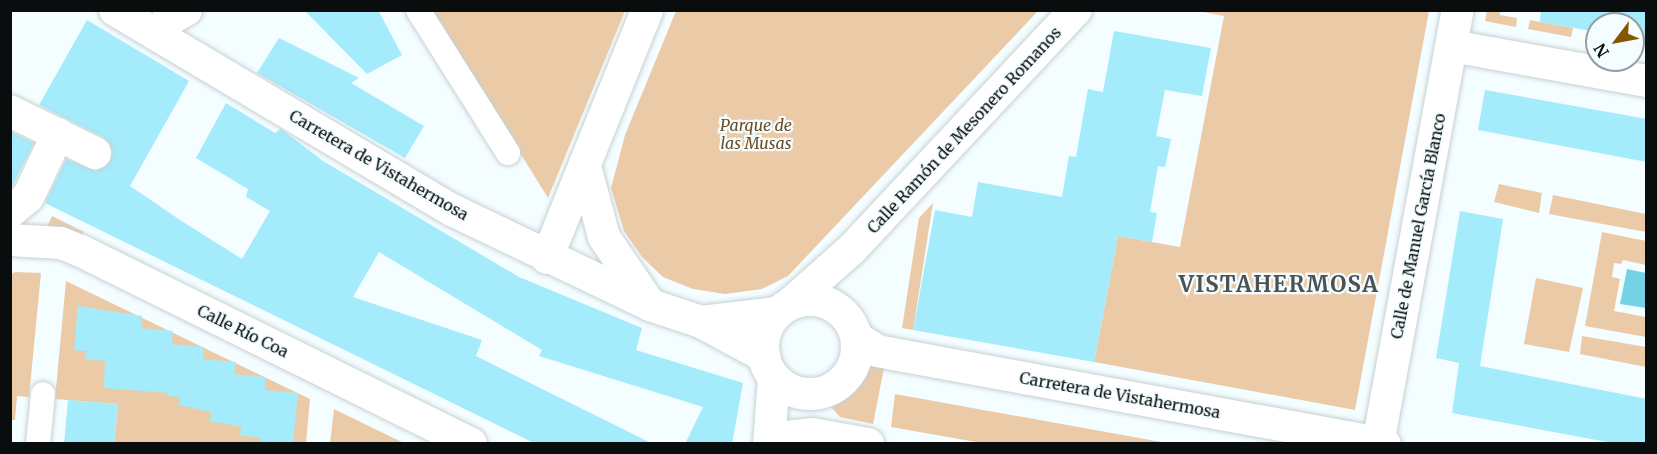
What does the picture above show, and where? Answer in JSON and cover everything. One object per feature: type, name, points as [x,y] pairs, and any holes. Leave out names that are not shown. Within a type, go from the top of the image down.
[{"type":"street","name":"Carretera de Vistahermosa","points":[[115,10],[452,210],[547,258],[651,305],[701,322],[769,367]]},
{"type":"street","points":[[157,35],[167,21],[186,10]]},
{"type":"street","points":[[418,10],[508,153]]},
{"type":"street","points":[[547,258],[647,10]]},
{"type":"street","name":"Calle Ramón de Mesonero Romanos","points":[[783,308],[851,250],[1076,10]]},
{"type":"street","name":"Calle de Manuel García Blanco","points":[[1380,443],[1458,10]]},
{"type":"street","points":[[1452,46],[1647,81]]},
{"type":"street","points":[[10,111],[95,153]]},
{"type":"street","points":[[10,212],[28,197],[58,134]]},
{"type":"street","points":[[585,166],[604,237],[651,305]]},
{"type":"street","name":"Calle Río Coa","points":[[10,240],[61,243],[81,251],[471,444]]},
{"type":"street","name":"Calle Ramón de Mesonero Romanos","points":[[840,310],[841,282],[851,250]]},
{"type":"street","points":[[807,299],[825,301],[840,310],[857,338],[852,370],[827,392],[808,394],[773,442],[765,333],[783,308],[807,299]]},
{"type":"street","name":"Carretera de Vistahermosa","points":[[701,322],[783,308]]},
{"type":"street","name":"Carretera de Vistahermosa","points":[[857,338],[878,351],[1380,443]]},
{"type":"street","points":[[769,367],[808,394],[833,422],[863,443]]},
{"type":"street","points":[[38,444],[43,394]]},
{"type":"street","points":[[773,442],[812,434],[863,443]]},
{"type":"green space","name":"Parque de las Musas","points":[[676,10],[1038,11],[788,276],[762,289],[725,294],[693,289],[663,277],[642,257],[624,231],[611,188],[625,135]]},
{"type":"green space","points":[[431,11],[625,11],[548,198],[476,82]]},
{"type":"green space","points":[[1198,11],[1429,11],[1355,410],[1094,362],[1118,236],[1180,247],[1224,16]]},
{"type":"green space","points":[[1487,11],[1500,11],[1500,15],[1517,18],[1516,27],[1485,21]]},
{"type":"green space","points":[[1530,20],[1573,28],[1571,37],[1528,29]]},
{"type":"green space","points":[[1499,184],[1542,193],[1539,213],[1494,202]]},
{"type":"green space","points":[[1553,195],[1646,214],[1646,232],[1549,214]]},
{"type":"green space","points":[[933,203],[913,330],[902,328],[919,218]]},
{"type":"green space","points":[[52,216],[84,232],[80,238],[45,231]]},
{"type":"green space","points":[[1602,232],[1646,241],[1646,265],[1623,260],[1621,264],[1614,263],[1612,277],[1620,279],[1614,311],[1646,317],[1646,337],[1585,326]]},
{"type":"green space","points":[[16,272],[41,273],[29,397],[17,396],[15,420],[10,420],[10,274]]},
{"type":"green space","points":[[1536,278],[1583,288],[1569,352],[1524,344]]},
{"type":"green space","points":[[66,281],[310,399],[306,443],[114,444],[118,404],[55,399]]},
{"type":"green space","points":[[1582,336],[1646,347],[1646,367],[1580,354]]},
{"type":"green space","points":[[872,362],[885,363],[873,424],[840,417],[830,406],[854,392]]},
{"type":"green space","points":[[895,394],[1167,443],[982,443],[891,427]]},
{"type":"green space","points":[[334,409],[379,431],[404,443],[330,443]]},
{"type":"water","points":[[1627,269],[1646,273],[1646,308],[1620,304]]},
{"type":"building","points":[[304,10],[378,10],[402,55],[367,74]]},
{"type":"building","points":[[1541,10],[1647,10],[1647,41],[1645,41],[1645,12],[1585,12],[1585,30],[1540,22]]},
{"type":"building","points":[[87,20],[189,81],[130,186],[183,222],[242,259],[270,211],[246,197],[248,189],[196,158],[226,103],[275,133],[281,129],[323,161],[519,277],[642,328],[636,350],[743,383],[732,444],[685,444],[703,407],[539,356],[542,350],[379,252],[353,297],[482,340],[476,356],[653,444],[536,444],[45,203],[66,159],[96,171],[111,160],[110,144],[103,137],[39,105]]},
{"type":"building","points":[[1114,31],[1211,48],[1202,96],[1165,90],[1156,136],[1171,139],[1165,167],[1158,166],[1150,212],[1157,213],[1152,242],[1118,236],[1094,362],[913,330],[935,210],[972,217],[978,182],[1062,197],[1069,156],[1076,157],[1088,89],[1103,92]]},
{"type":"building","points":[[279,38],[359,78],[351,83],[424,126],[405,158],[257,73]]},
{"type":"building","points":[[1485,90],[1647,119],[1647,162],[1478,130]]},
{"type":"building","points":[[10,131],[34,143],[12,187],[10,186]]},
{"type":"building","points":[[1460,211],[1503,219],[1480,366],[1647,399],[1647,444],[1618,444],[1452,413],[1459,363],[1436,358]]},
{"type":"building","points":[[78,306],[142,316],[141,328],[173,331],[172,344],[204,347],[203,359],[236,362],[234,374],[266,377],[265,390],[298,393],[293,444],[260,441],[260,438],[240,435],[241,427],[210,421],[211,412],[179,405],[180,397],[167,396],[168,393],[104,388],[105,361],[85,359],[86,351],[74,350]]},
{"type":"building","points":[[68,400],[118,404],[114,444],[64,444]]},
{"type":"district","name":"VISTAHERMOSA","points":[[1279,285]]}]
